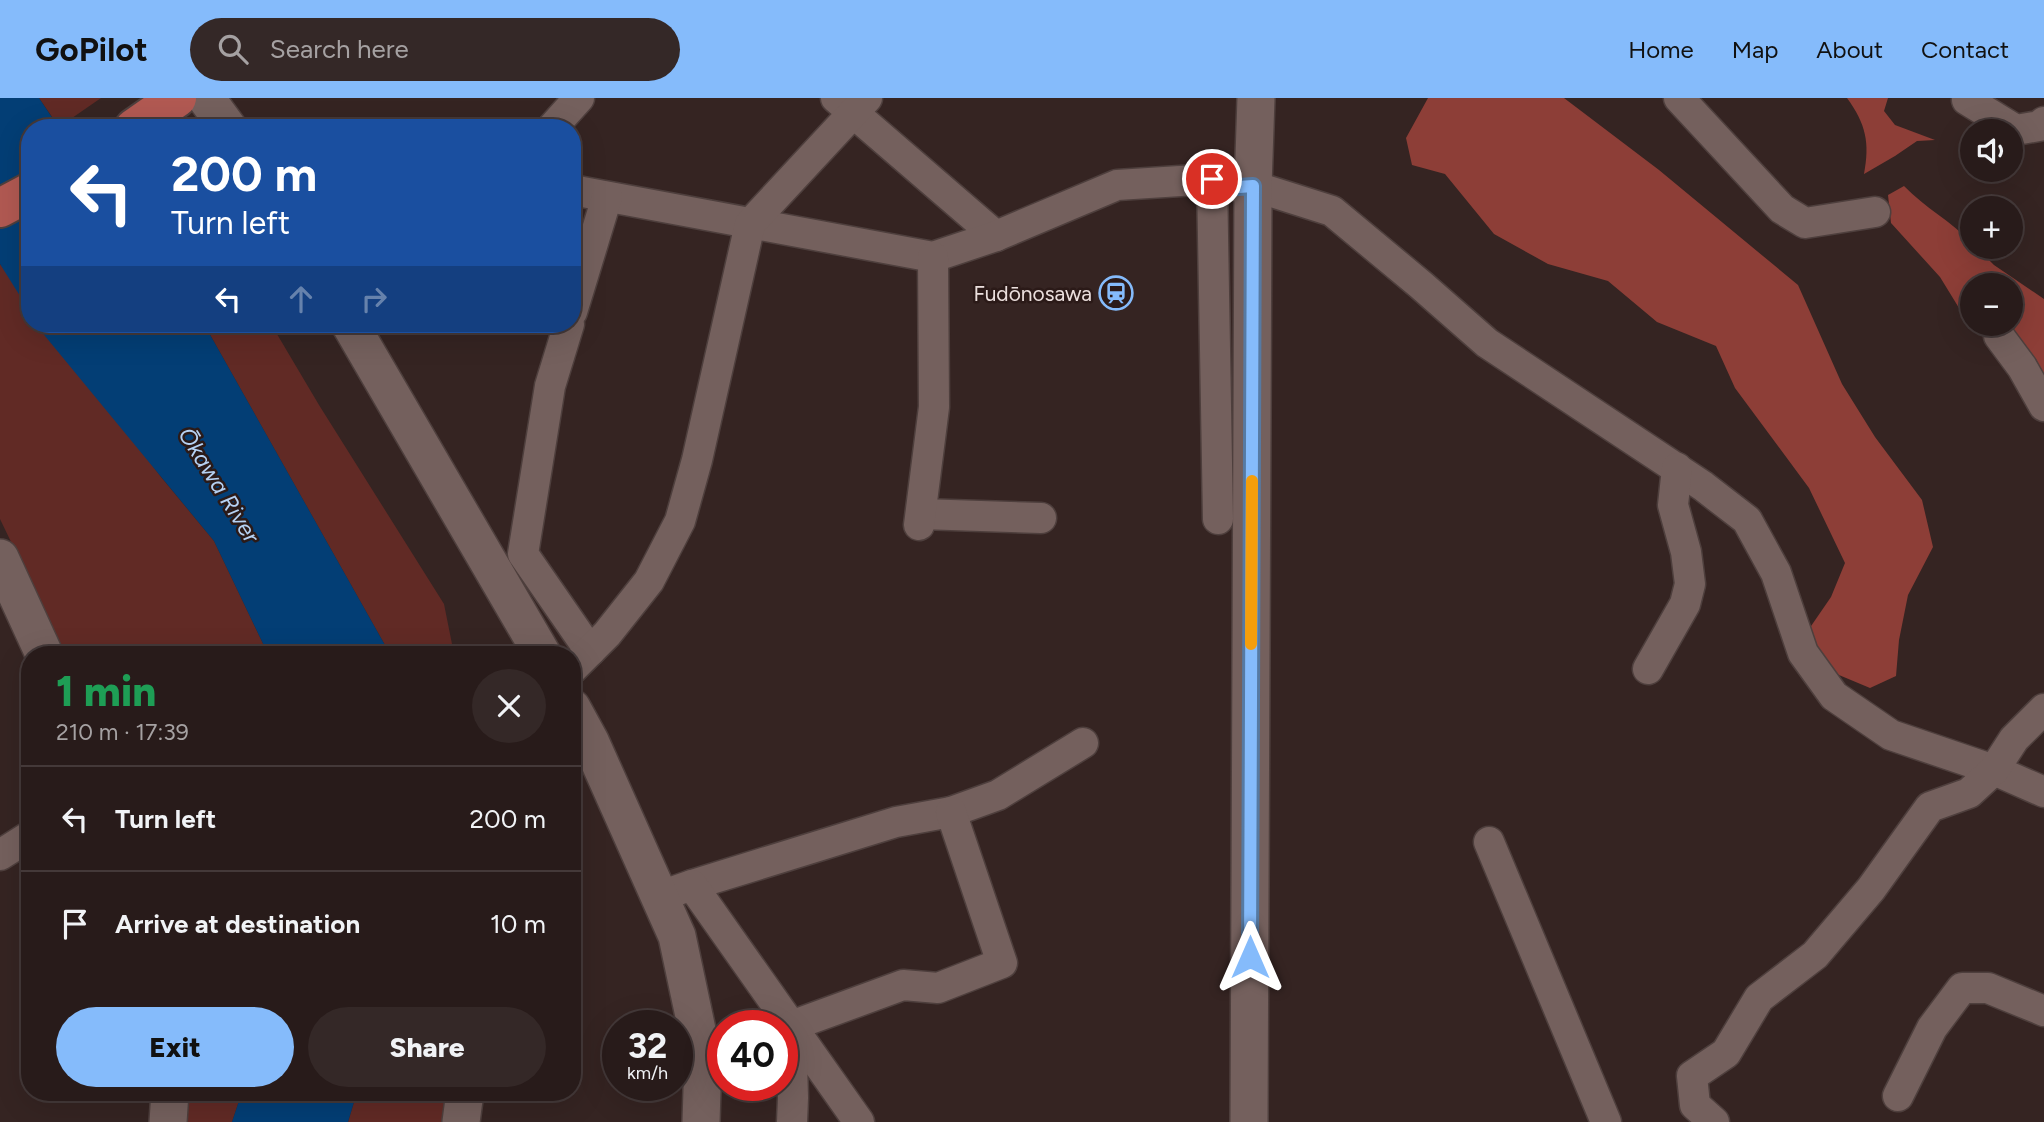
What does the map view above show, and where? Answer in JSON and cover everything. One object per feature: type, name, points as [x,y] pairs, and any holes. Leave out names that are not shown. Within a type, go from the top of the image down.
[{"type":"main road","points":[[147,119],[177,98]]},
{"type":"main road","points":[[0,208],[21,197]]},
{"type":"street","points":[[206,98],[221,119]]},
{"type":"street","points":[[560,119],[579,98]]},
{"type":"street","points":[[1249,1122],[1253,186],[1256,98]]},
{"type":"street","points":[[1679,98],[1782,209],[1805,223],[1874,212]]},
{"type":"street","points":[[1967,100],[2016,130],[2039,127],[2044,122]]},
{"type":"street","points":[[581,660],[607,634],[649,581],[680,522],[697,460],[750,224],[852,103],[996,236]]},
{"type":"street","points":[[1212,179],[1218,519]]},
{"type":"street","points":[[581,192],[933,257],[996,236],[1117,184],[1212,179],[1239,187],[1253,186],[1332,211],[1487,343],[1677,468],[1747,520],[1776,573],[1803,653],[1834,696],[1891,735],[1994,770],[2044,792]]},
{"type":"street","points":[[581,282],[607,197]]},
{"type":"street","points":[[933,257],[934,407],[920,520],[1041,517]]},
{"type":"street","points":[[355,333],[537,646]]},
{"type":"street","points":[[566,333],[550,386],[523,554],[573,646]]},
{"type":"street","points":[[1999,337],[2022,368],[2044,406]]},
{"type":"street","points":[[1648,669],[1685,604],[1690,584],[1686,552],[1672,505],[1677,468]]},
{"type":"street","points":[[0,558],[40,646]]},
{"type":"street","points":[[1714,1122],[1695,1105],[1692,1076],[1726,1053],[1759,998],[1815,954],[1871,889],[1930,807],[1969,793],[1994,770],[2014,738],[2044,709]]},
{"type":"street","points":[[581,724],[676,891],[777,1010]]},
{"type":"street","points":[[676,891],[896,822],[951,812],[998,795],[1083,743]]},
{"type":"street","points":[[798,1023],[903,985],[938,988],[1002,962],[951,812]]},
{"type":"street","points":[[0,855],[21,842]]},
{"type":"street","points":[[1489,842],[1606,1122]]},
{"type":"street","points":[[676,891],[677,936],[704,1058],[701,1122]]},
{"type":"street","points":[[1898,1096],[1932,1028],[1962,988],[1988,988],[2044,1011]]},
{"type":"street","points":[[798,1036],[856,1120]]},
{"type":"street","points":[[461,1122],[464,1101]]},
{"type":"street","points":[[792,1122],[793,1101]]},
{"type":"shaded area","points":[[39,98],[101,98],[71,119],[53,119]]},
{"type":"shaded area","points":[[1428,98],[1564,98],[1659,170],[1798,285],[1842,384],[1875,437],[1922,500],[1933,547],[1908,595],[1899,640],[1896,676],[1870,688],[1827,670],[1809,629],[1831,597],[1845,563],[1809,488],[1735,388],[1716,346],[1657,322],[1608,281],[1548,264],[1494,234],[1445,174],[1412,165],[1406,138]]},
{"type":"shaded area","points":[[1847,98],[1888,98],[1884,111],[1895,125],[1935,140],[1917,141],[1864,174],[1867,153],[1865,134],[1859,116]]},
{"type":"shaded area","points":[[1904,186],[1960,232],[1960,259],[1988,259],[2006,273],[1960,273],[1959,308],[1940,277],[1891,223],[1888,195]]},
{"type":"shaded area","points":[[0,264],[21,291],[21,333],[52,333],[161,477],[214,541],[264,646],[61,646],[0,519]]},
{"type":"shaded area","points":[[2023,285],[2044,299],[2044,378],[2036,359],[2009,336],[2023,336]]},
{"type":"shaded area","points":[[209,333],[276,333],[444,604],[452,646],[385,646]]},
{"type":"shaded area","points":[[179,1101],[239,1101],[232,1122],[178,1122]]},
{"type":"shaded area","points":[[354,1101],[454,1101],[453,1122],[348,1122]]},
{"type":"water","points":[[0,98],[39,98],[53,119],[21,119],[21,298],[0,264]]},
{"type":"water","name":"Ōkawa River","points":[[43,333],[209,333],[385,646],[264,646],[214,541]]},
{"type":"water","points":[[239,1101],[354,1101],[348,1122],[232,1122]]},
{"type":"slow traffic","points":[[1251,644],[1252,481]]},
{"type":"place","name":"Fudōnosawa","points":[[1116,293]]},
{"type":"route","points":[[1212,179],[1239,187],[1253,186],[1250,957]]}]
